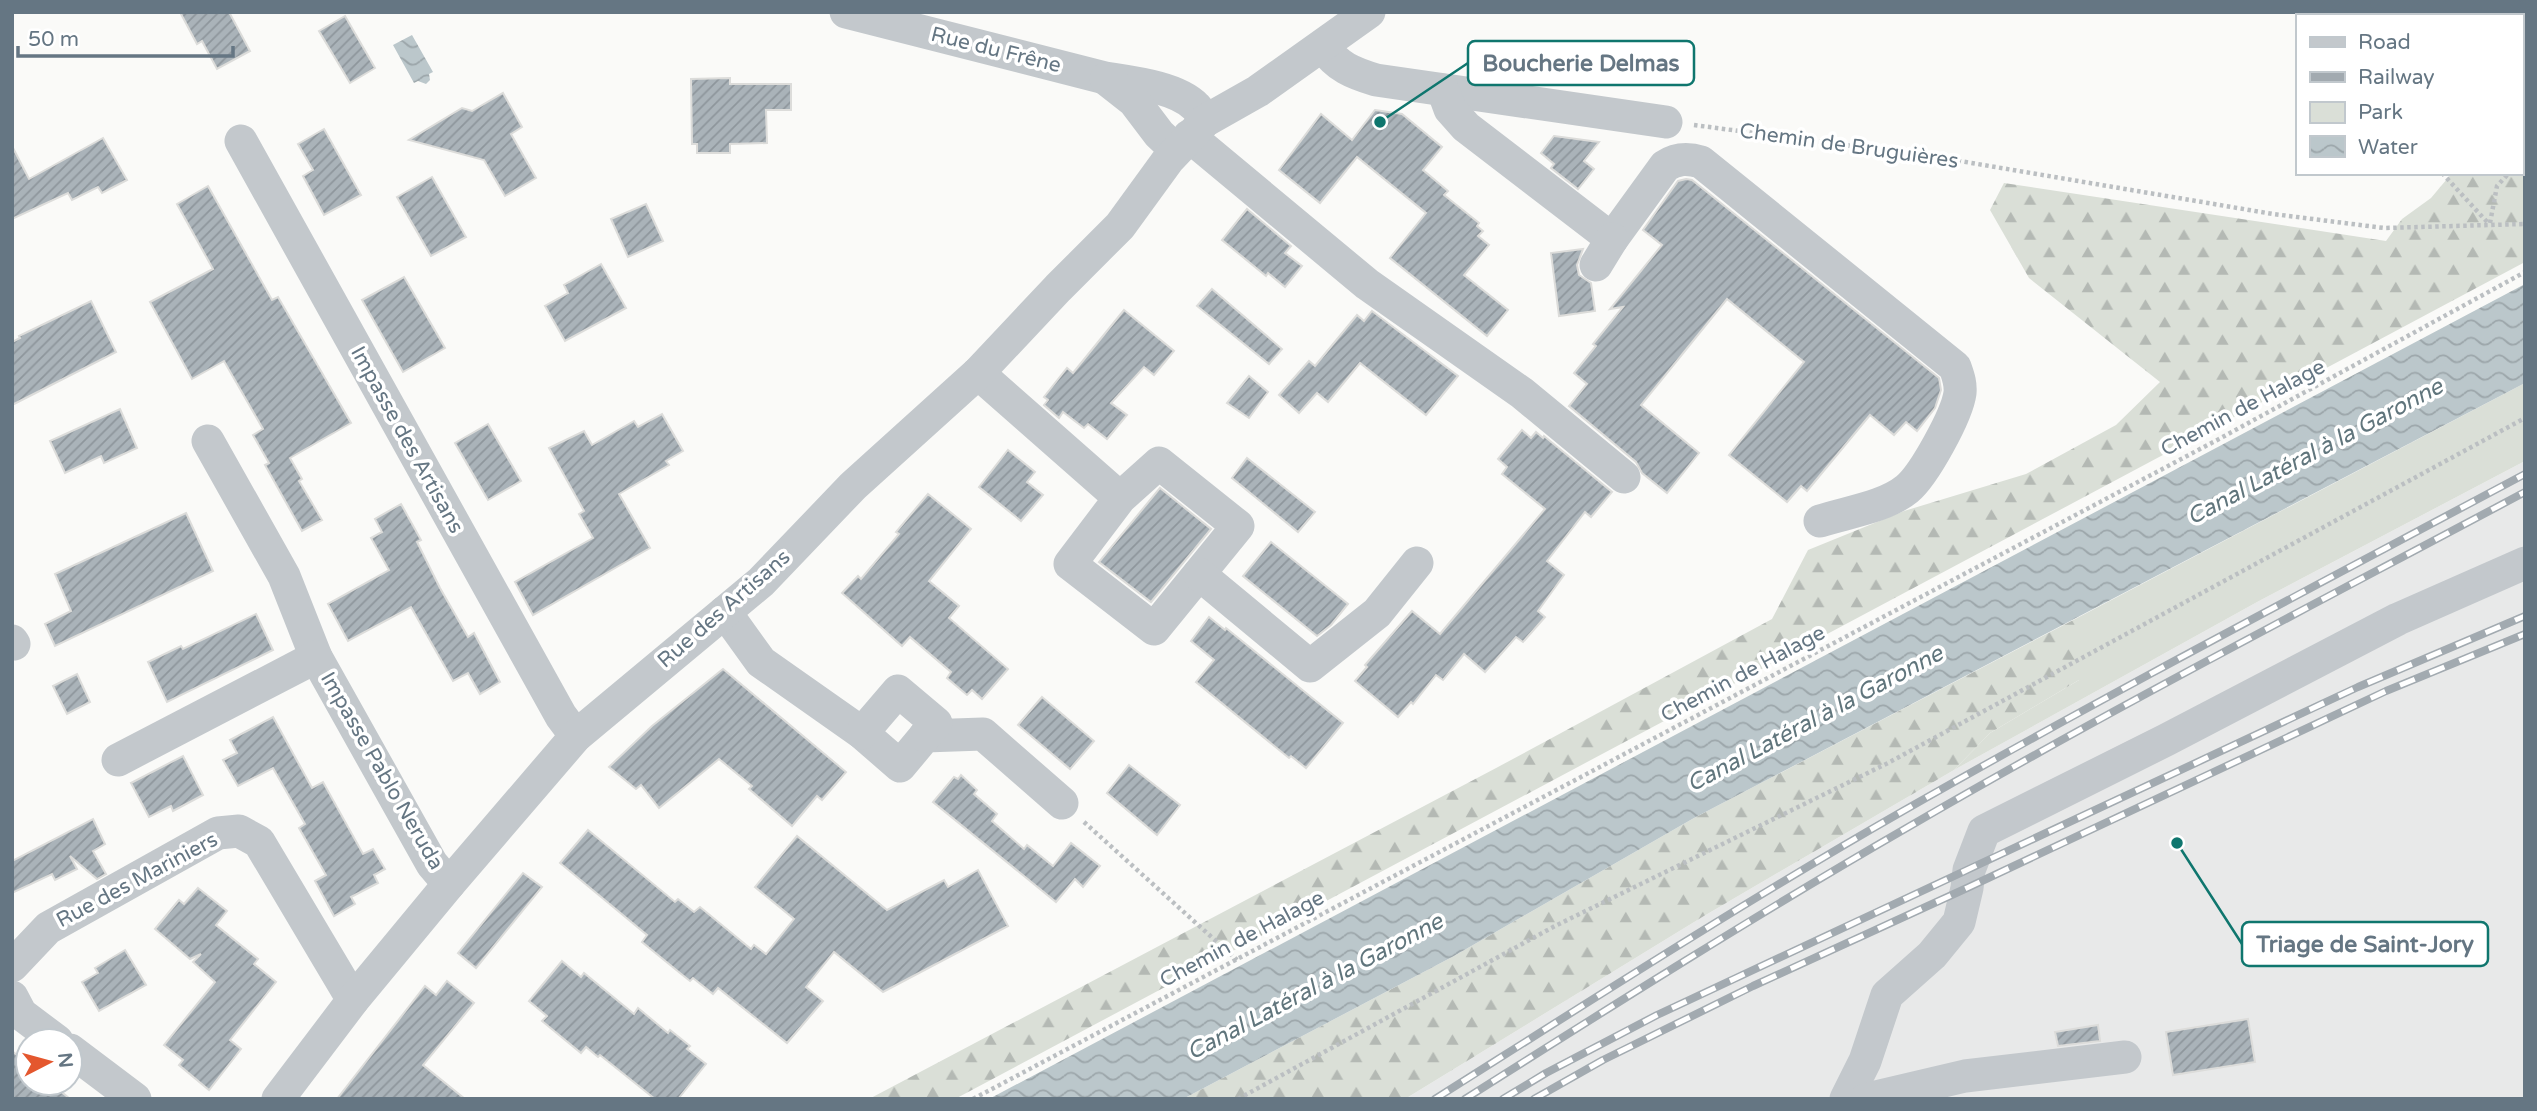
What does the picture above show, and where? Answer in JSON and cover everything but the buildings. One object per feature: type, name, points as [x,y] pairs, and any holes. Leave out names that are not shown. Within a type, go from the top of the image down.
[{"type":"street","name":"Rue du Frêne","points":[[846,12],[1105,78],[1148,85],[1178,96],[1195,106],[1190,136],[1159,134],[1135,101],[1105,78]]},
{"type":"street","points":[[1369,12],[1323,47],[1190,136],[1367,284],[1522,393],[1624,477]]},
{"type":"street","points":[[1323,47],[1330,58],[1349,72],[1376,80],[1666,122]]},
{"type":"street","points":[[1443,90],[1450,109],[1466,127],[1604,252],[1665,166],[1673,160],[1691,159],[1701,162],[1955,367],[1961,382],[1956,409],[1921,474],[1907,489],[1884,502],[1820,521]]},
{"type":"street","name":"Rue des Artisans","points":[[278,1099],[353,1000],[576,736],[761,582],[853,486],[978,373],[1120,226],[1190,136]]},
{"type":"street","name":"Impasse des Artisans","points":[[241,141],[561,716],[576,736]]},
{"type":"street","points":[[978,373],[1120,498]]},
{"type":"street","name":"Impasse Pablo Neruda","points":[[208,441],[284,576],[316,657],[432,864],[449,884]]},
{"type":"street","points":[[1159,463],[1238,526],[1154,629],[1070,564],[1120,498],[1159,463]]},
{"type":"street","points":[[1199,574],[1310,666],[1377,613],[1417,563]]},
{"type":"street","points":[[1846,1099],[1866,1061],[1887,995],[1932,954],[1959,922],[1968,888],[1969,870],[1984,831],[2398,619],[2525,563]]},
{"type":"street","points":[[725,612],[761,662],[862,733],[900,766],[936,723],[898,691],[862,733]]},
{"type":"street","name":"Impasse Pablo Neruda","points":[[118,760],[316,657]]},
{"type":"street","points":[[925,736],[983,734],[1062,803]]},
{"type":"street","name":"Rue des Mariniers","points":[[12,966],[48,928],[218,833],[239,831],[260,842],[353,1000]]},
{"type":"street","points":[[12,997],[21,1014],[38,1027]]},
{"type":"street","points":[[1867,1099],[1965,1076],[2125,1057]]},
{"type":"street","points":[[84,1061],[135,1099]]},
{"type":"path","name":"Chemin de Bruguières","points":[[1666,122],[1942,158],[2273,214],[2384,228],[2525,224]]},
{"type":"path","points":[[2444,175],[2490,224]]},
{"type":"path","points":[[2490,224],[2497,186],[2507,175]]},
{"type":"path","name":"Chemin de Halage","points":[[973,1099],[2220,439],[2525,272]]},
{"type":"path","points":[[1238,1099],[1555,926],[1888,763],[2525,418]]},
{"type":"path","points":[[1062,803],[1237,960]]},
{"type":"shaded area","points":[[2525,461],[2525,1099],[1405,1099],[1704,916],[1954,770],[2259,601]]},
{"type":"green space","points":[[2523,136],[2525,262],[955,1099],[869,1099],[1772,619],[1808,550],[1904,511],[2026,474],[2116,425],[2160,382],[2029,278],[1990,210],[2004,183],[2386,241],[2402,219],[2431,198],[2450,175],[2523,175]]},
{"type":"green space","points":[[2525,383],[2525,461],[2259,601],[1954,770],[1990,733],[2079,680],[2079,617]]},
{"type":"green space","points":[[2079,617],[2079,680],[1990,733],[1954,770],[1704,916],[1405,1099],[1183,1099],[1454,956],[1694,818]]},
{"type":"water","points":[[2437,12],[2525,12],[2525,88],[2523,14]]},
{"type":"water","points":[[412,35],[433,72],[429,74],[430,80],[426,84],[418,81],[414,83],[393,45]]},
{"type":"water","name":"Canal Latéral à la Garonne","points":[[2525,284],[2525,383],[1694,818],[1454,956],[1183,1099],[989,1099]]},
{"type":"railway","points":[[1435,1099],[1726,916],[1903,811],[2135,682],[2525,474]]},
{"type":"railway","points":[[1465,1099],[1742,926],[1986,783],[2216,656],[2525,492]]},
{"type":"railway","points":[[1503,1099],[1546,1073],[1657,1015],[2358,687],[2525,616]]},
{"type":"railway","points":[[1534,1099],[1603,1060],[1753,986],[2386,691],[2525,634]]},
{"type":"place","name":"Boucherie Delmas","points":[[1380,122]]},
{"type":"place","name":"Triage de Saint-Jory","points":[[2177,843]]}]
